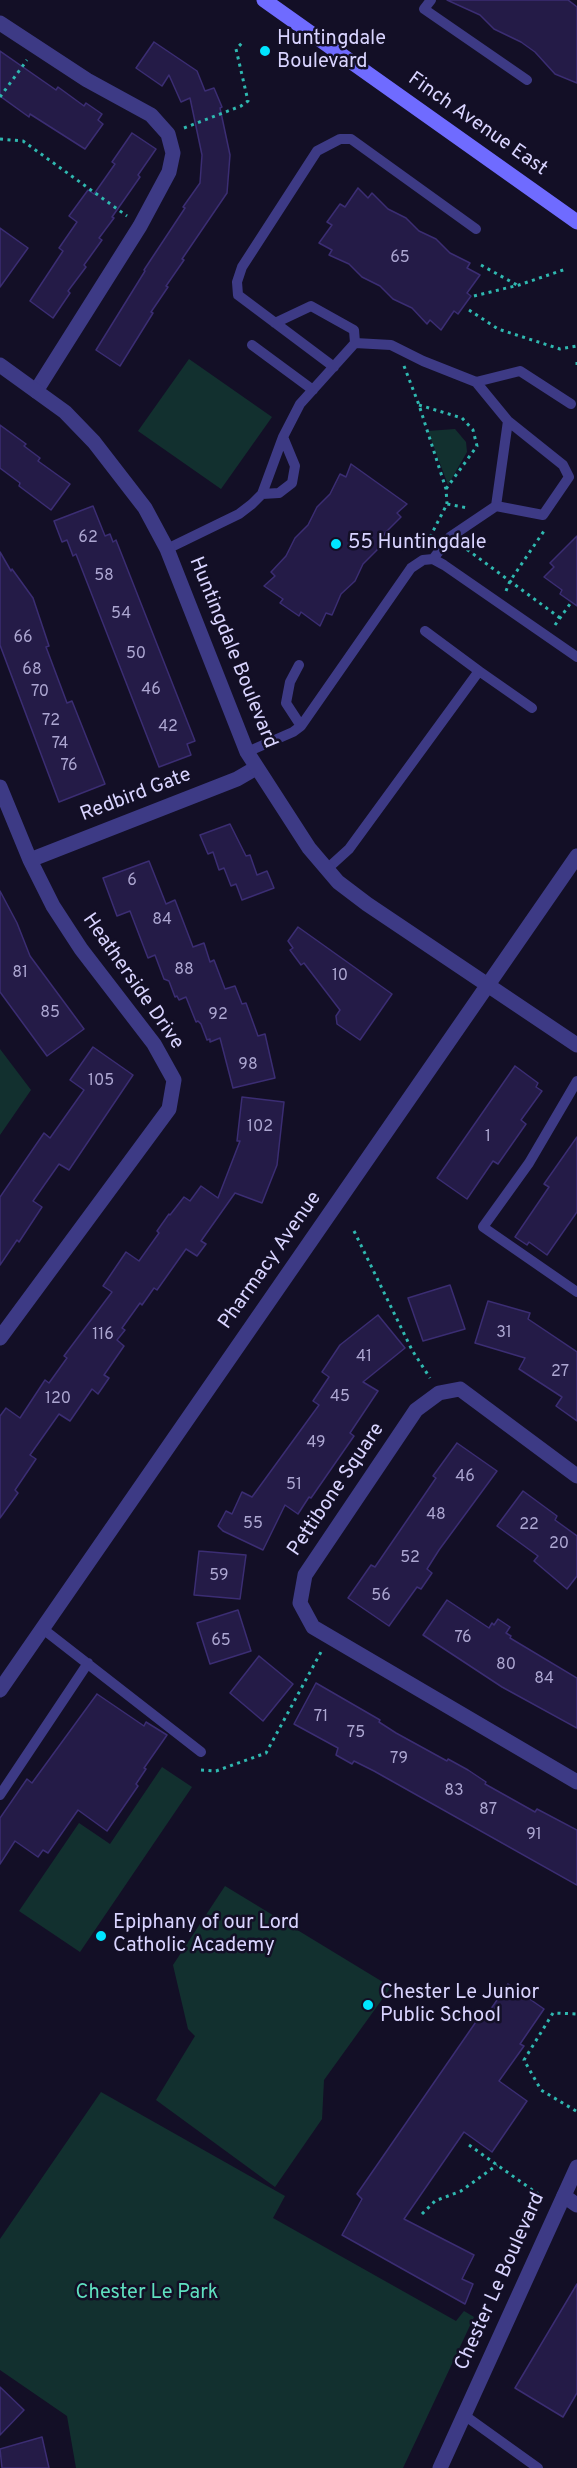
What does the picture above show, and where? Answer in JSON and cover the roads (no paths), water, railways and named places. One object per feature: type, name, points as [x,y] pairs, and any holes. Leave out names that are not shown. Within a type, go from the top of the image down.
[{"type":"main road","name":"Finch Avenue East","points":[[264,0],[577,222]]},
{"type":"street","points":[[0,23],[87,80],[151,115],[162,124],[168,134],[173,153],[170,169],[140,226],[36,391]]},
{"type":"street","name":"Huntingdale Boulevard","points":[[0,365],[65,412],[94,442],[145,508],[167,549],[247,752],[309,848],[338,882],[366,904],[487,986]]},
{"type":"street","name":"Redbird Gate","points":[[30,860],[237,779],[256,768]]},
{"type":"street","name":"Heatherside Drive","points":[[0,787],[30,860],[53,906],[81,949],[154,1044],[174,1080],[170,1109],[0,1338]]},
{"type":"street","name":"Pharmacy Avenue","points":[[0,1690],[577,856]]},
{"type":"street","points":[[487,986],[577,1045]]},
{"type":"street","name":"Pettibone Square","points":[[577,1476],[460,1389],[439,1393],[416,1410],[305,1575],[300,1603],[313,1627],[577,1782]]},
{"type":"street","name":"Chester Le Boulevard","points":[[440,2468],[577,2167]]},
{"type":"street","points":[[564,2196],[577,2205]]},
{"type":"lane","points":[[431,0],[424,9],[526,80]]},
{"type":"lane","points":[[334,367],[238,295],[237,282],[242,267],[317,151],[340,139],[351,139],[476,229]]},
{"type":"lane","points":[[167,549],[239,514],[262,494],[283,437],[300,404],[355,343],[354,330],[311,306],[275,323]]},
{"type":"lane","points":[[355,343],[391,345],[423,361],[476,382],[508,421],[563,465],[569,477],[543,515],[496,506],[450,537],[433,559]]},
{"type":"lane","points":[[252,345],[313,390]]},
{"type":"lane","points":[[476,382],[520,370],[572,404]]},
{"type":"lane","points":[[496,506],[508,421]]},
{"type":"lane","points":[[262,494],[279,494],[292,483],[295,466],[283,437]]},
{"type":"lane","points":[[247,752],[293,732],[301,726],[411,568],[423,560],[433,559],[501,603],[577,657]]},
{"type":"lane","points":[[425,631],[532,708]]},
{"type":"lane","points":[[299,665],[290,682],[286,703],[301,726]]},
{"type":"lane","points":[[327,869],[349,849],[479,671]]},
{"type":"lane","points":[[577,1082],[529,1163],[483,1227],[577,1292]]},
{"type":"lane","points":[[43,1629],[201,1752]]},
{"type":"lane","points":[[0,1795],[88,1663]]},
{"type":"lane","points":[[464,2415],[538,2468]]},
{"type":"place","name":"Huntingdale Boulevard","points":[[265,51]]},
{"type":"place","name":"55 Huntingdale","points":[[336,544]]},
{"type":"place","name":"Epiphany of our Lord Catholic Academy","points":[[101,1936]]},
{"type":"place","name":"Chester Le Junior Public School","points":[[368,2005]]},
{"type":"park label","name":"Chester Le Park","points":[[147,2294]]}]
